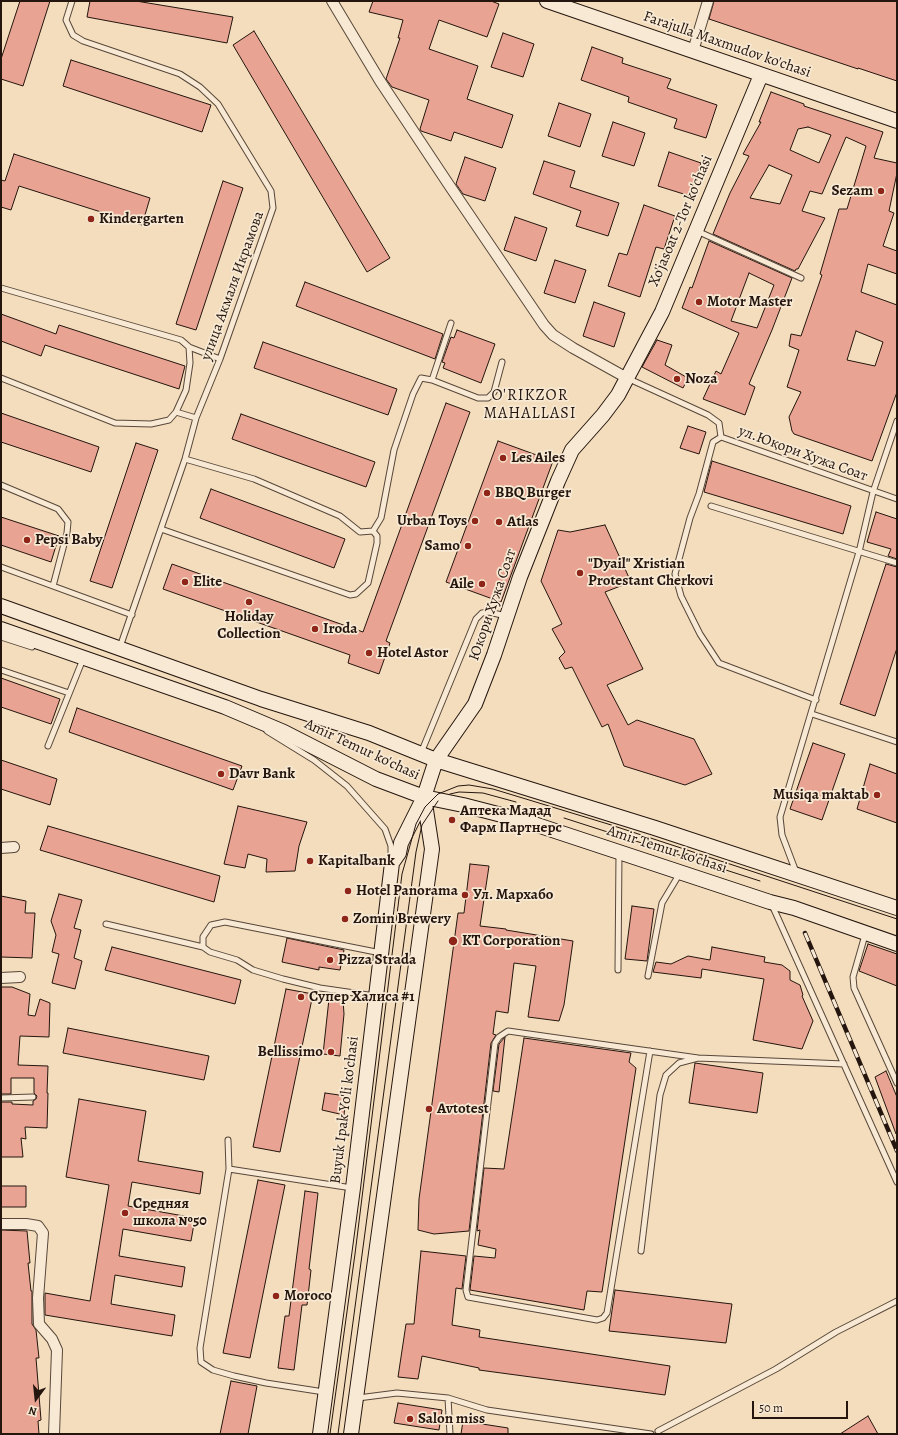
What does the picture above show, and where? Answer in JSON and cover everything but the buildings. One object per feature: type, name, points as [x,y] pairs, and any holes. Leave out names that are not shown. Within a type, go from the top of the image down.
[{"type":"main road","name":"Farajulla Maxmudov ko'chasi","points":[[547,1],[897,121]]},
{"type":"main road","name":"Xo'jasoat 2-Tor ko'chasi","points":[[627,378],[662,312],[761,75]]},
{"type":"main road","name":"Юкори Хужа Соат","points":[[436,760],[475,704],[494,655],[520,577],[558,481],[572,450],[603,415],[618,395],[627,378]]},
{"type":"main road","name":"Amir Temur ko'chasi","points":[[1,606],[261,698],[369,733],[436,760],[655,828],[897,908]]},
{"type":"main road","name":"Amir Temur ko'chasi","points":[[1,629],[226,707],[284,732],[376,779],[424,797],[525,820],[770,902],[794,908],[897,944]]},
{"type":"main road","name":"Buyuk Ipak Yo'li ko'chasi","points":[[320,1434],[353,1188],[392,863],[399,853],[401,843],[424,797],[436,760]]},
{"type":"main road","name":"Buyuk Ipak Yo'li ko'chasi","points":[[351,1434],[432,849],[424,797]]},
{"type":"street","points":[[332,1],[380,80],[544,325],[553,335],[573,348],[627,378]]},
{"type":"street","points":[[693,52],[708,1]]},
{"type":"street","points":[[1,848],[14,847]]},
{"type":"street","points":[[1,978],[20,977]]},
{"type":"street","points":[[1,1224],[26,1224],[38,1226],[43,1233],[38,1298],[39,1324],[52,1339],[57,1350],[54,1434]]},
{"type":"lane","name":"улица Акмаля Икрамова","points":[[72,1],[66,20],[74,34],[83,41],[180,74],[200,87],[218,104],[271,191],[273,208],[220,359],[196,418],[185,459],[120,649]]},
{"type":"lane","points":[[696,231],[801,278]]},
{"type":"lane","points":[[1,288],[181,340],[189,347],[220,359]]},
{"type":"lane","points":[[432,380],[451,323]]},
{"type":"lane","points":[[1,378],[115,423],[151,424],[169,420],[176,412],[186,390],[190,363],[189,347]]},
{"type":"lane","points":[[373,531],[381,518],[394,450],[413,394],[421,378],[432,380],[478,398],[488,398],[494,392],[502,362]]},
{"type":"lane","name":"ул.Юқори Хужа Соат","points":[[627,378],[708,415],[720,423],[721,437],[873,492],[897,499]]},
{"type":"lane","points":[[176,412],[196,418]]},
{"type":"lane","points":[[796,874],[782,835],[780,817],[812,714],[859,552],[873,492],[897,421]]},
{"type":"lane","points":[[721,437],[713,442],[675,574],[681,596],[700,634],[719,663],[816,700]]},
{"type":"lane","points":[[185,459],[261,482],[340,516],[360,532],[373,531]]},
{"type":"lane","points":[[1,485],[58,509],[68,522],[67,533],[53,586]]},
{"type":"lane","points":[[711,506],[897,563]]},
{"type":"lane","points":[[161,529],[350,595],[356,594],[368,583],[377,543],[377,536],[373,531]]},
{"type":"lane","points":[[1,567],[132,615]]},
{"type":"lane","points":[[421,753],[476,619],[482,613],[489,612],[507,616]]},
{"type":"lane","points":[[1,637],[37,649]]},
{"type":"lane","points":[[74,661],[88,666]]},
{"type":"lane","points":[[48,746],[81,664]]},
{"type":"lane","points":[[1,670],[69,693]]},
{"type":"lane","points":[[812,714],[897,742]]},
{"type":"lane","points":[[237,719],[259,726],[314,760],[347,786],[385,829],[391,846],[392,863]]},
{"type":"lane","points":[[618,970],[619,852]]},
{"type":"lane","points":[[648,976],[662,903],[680,872]]},
{"type":"lane","points":[[770,902],[897,1182]]},
{"type":"lane","points":[[203,947],[203,937],[211,925],[225,922],[382,953]]},
{"type":"lane","points":[[106,924],[203,947],[210,952],[237,960],[253,970],[283,979],[320,988],[376,997]]},
{"type":"lane","points":[[866,934],[853,977],[854,988],[897,1083]]},
{"type":"lane","points":[[650,1051],[607,1312],[603,1318],[597,1320],[468,1297],[466,1283],[496,1043],[499,1037],[508,1031],[650,1051],[698,1058],[844,1064]]},
{"type":"lane","points":[[641,1251],[660,1095],[666,1075],[679,1063],[698,1058]]},
{"type":"lane","points":[[1,1098],[33,1097]]},
{"type":"lane","points":[[228,1140],[229,1169],[200,1348],[201,1362],[214,1370],[234,1376],[266,1383],[325,1392]]},
{"type":"lane","points":[[229,1169],[353,1188]]},
{"type":"lane","points":[[658,1431],[776,1369],[836,1332],[897,1301]]},
{"type":"lane","points":[[356,1398],[397,1393],[448,1398],[487,1410],[650,1434]]},
{"type":"lane","points":[[448,1398],[450,1434]]},
{"type":"tram line","points":[[330,1434],[355,1254],[402,874],[416,824],[425,807],[438,794],[458,786],[469,785],[493,789],[608,824],[897,919]]},
{"type":"tram line","points":[[450,794],[459,792],[483,793],[516,802]]},
{"type":"tram line","points":[[338,1434],[416,852],[422,825],[438,801]]},
{"type":"tram line","points":[[564,818],[760,881]]},
{"type":"railway","points":[[805,933],[897,1151]]},
{"type":"place","name":"Sezam","points":[[881,191]]},
{"type":"place","name":"Kindergarten","points":[[91,219]]},
{"type":"place","name":"Motor Master","points":[[699,302]]},
{"type":"place","name":"Noza","points":[[677,379]]},
{"type":"place","name":"Les Ailes","points":[[503,458]]},
{"type":"place","name":"BBQ Burger","points":[[487,493]]},
{"type":"place","name":"Urban Toys","points":[[475,521]]},
{"type":"place","name":"Atlas","points":[[499,522]]},
{"type":"place","name":"Pepsi Baby","points":[[27,540]]},
{"type":"place","name":"Samo","points":[[468,546]]},
{"type":"place","name":"\"Dyail\" Xristian Protestant Cherkovi","points":[[580,573]]},
{"type":"place","name":"Elite","points":[[185,582]]},
{"type":"place","name":"Aile","points":[[482,584]]},
{"type":"place","name":"Holiday Collection","points":[[249,602]]},
{"type":"place","name":"Iroda","points":[[315,629]]},
{"type":"place","name":"Hotel Astor","points":[[369,653]]},
{"type":"place","name":"Davr Bank","points":[[221,774]]},
{"type":"place","name":"Musiqa maktab","points":[[877,795]]},
{"type":"place","name":"Аптека Мадад Фарм Партнерс","points":[[452,820]]},
{"type":"place","name":"Kapitalbank","points":[[310,861]]},
{"type":"place","name":"Hotel Panorama","points":[[348,891]]},
{"type":"place","name":"Ул. Мархабо","points":[[465,895]]},
{"type":"place","name":"Zomin Brewery","points":[[345,919]]},
{"type":"place","name":"KT Corporation","points":[[453,941]]},
{"type":"place","name":"Pizza Strada","points":[[330,960]]},
{"type":"place","name":"Супер Халиса #1","points":[[301,997]]},
{"type":"place","name":"Bellissimo","points":[[331,1052]]},
{"type":"place","name":"Avtotest","points":[[429,1109]]},
{"type":"place","name":"Средняя школа №50","points":[[125,1213]]},
{"type":"place","name":"Moroco","points":[[276,1296]]},
{"type":"place","name":"Salon miss","points":[[410,1419]]},
{"type":"district","name":"O'RIKZOR MAHALLASI","points":[[530,405]]}]
